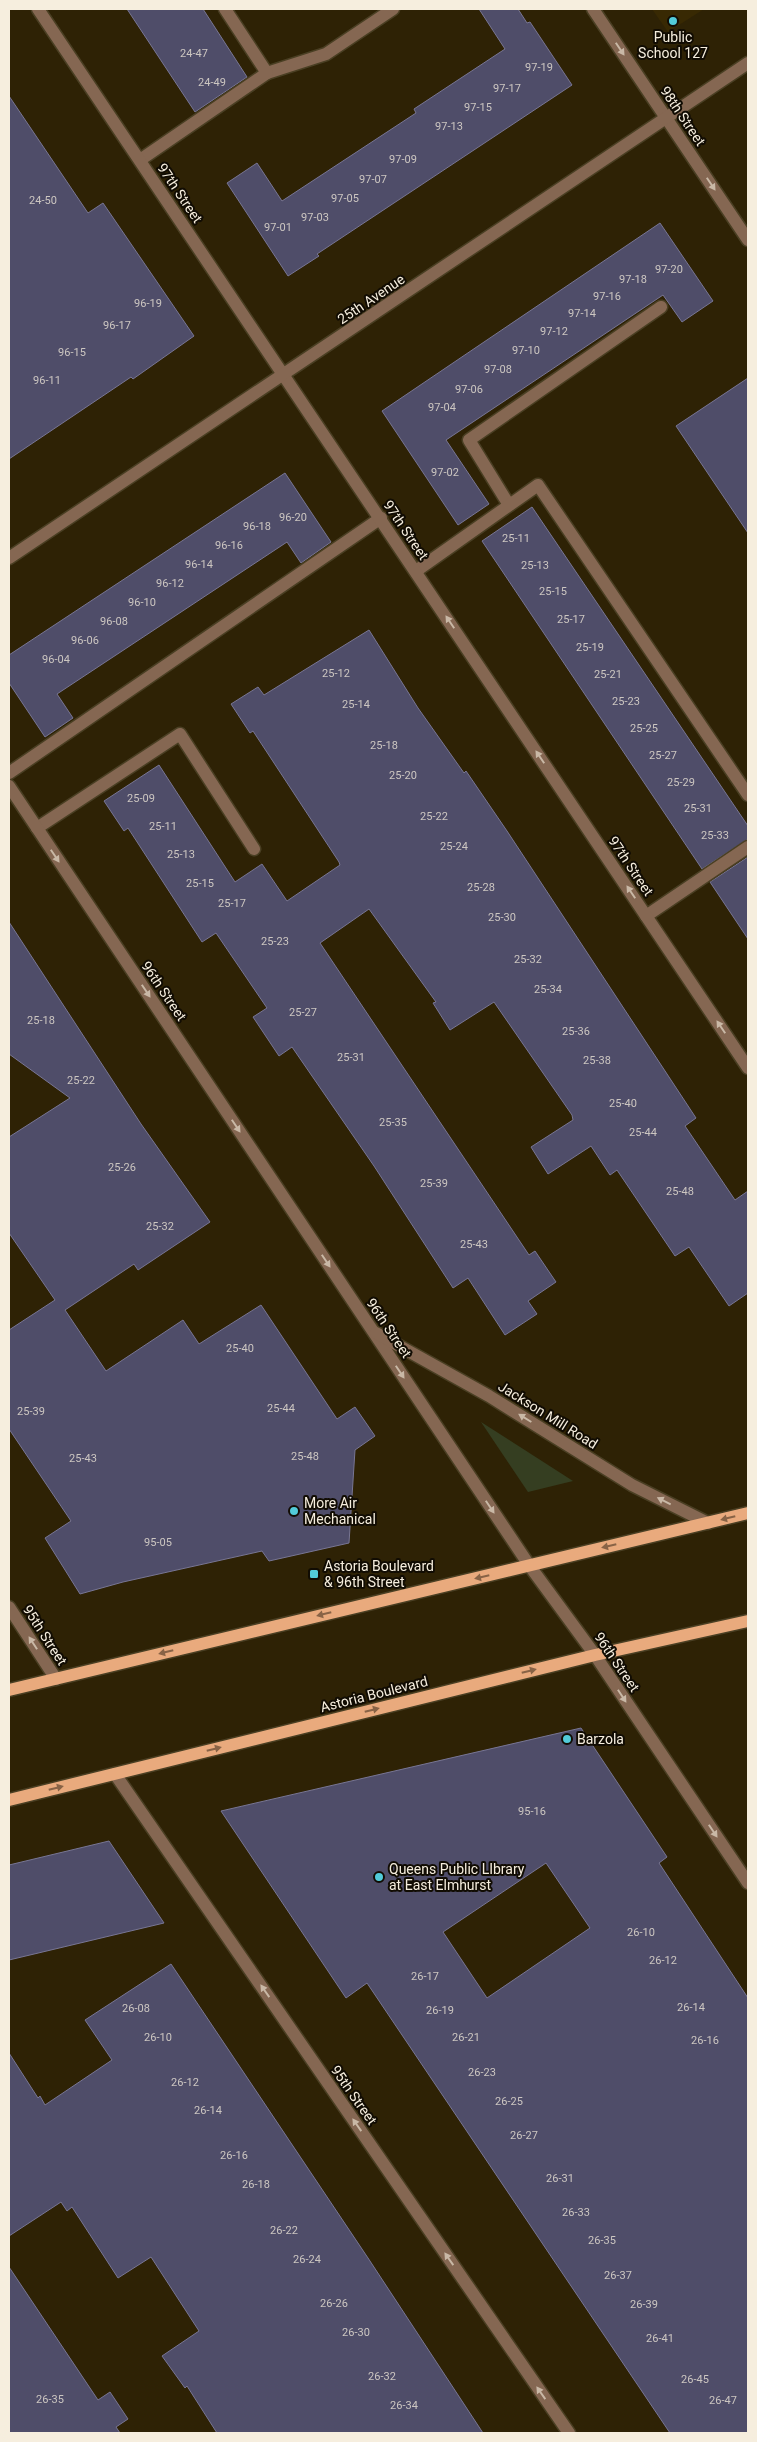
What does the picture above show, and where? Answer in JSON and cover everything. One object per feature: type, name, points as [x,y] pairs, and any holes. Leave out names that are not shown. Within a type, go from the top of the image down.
[{"type":"main road","points":[[9,1690],[748,1513]]},
{"type":"main road","name":"Astoria Boulevard","points":[[9,1800],[595,1655],[748,1621]]},
{"type":"street","name":"97th Street","points":[[38,9],[748,1068]]},
{"type":"street","points":[[224,9],[267,72]]},
{"type":"street","points":[[140,160],[267,72],[326,54],[393,9]]},
{"type":"street","name":"98th Street","points":[[592,9],[748,240]]},
{"type":"street","name":"25th Avenue","points":[[9,558],[748,63]]},
{"type":"street","points":[[510,505],[469,440],[661,307]]},
{"type":"street","points":[[416,571],[538,486],[748,795]]},
{"type":"street","points":[[9,773],[381,518]]},
{"type":"street","points":[[37,828],[180,734],[254,849]]},
{"type":"street","name":"96th Street","points":[[9,786],[529,1566],[595,1655],[748,1883]]},
{"type":"street","points":[[646,916],[748,847]]},
{"type":"street","name":"Jackson Mill Road","points":[[373,1331],[489,1396],[632,1485],[708,1523]]},
{"type":"street","name":"95th Street","points":[[9,1607],[56,1679]]},
{"type":"street","name":"95th Street","points":[[115,1774],[569,2433]]},
{"type":"shaded area","name":"Public School 127","points":[[652,9],[704,9],[668,32]]},
{"type":"green space","points":[[481,1422],[573,1481],[528,1492]]},
{"type":"building","points":[[127,9],[203,9],[247,77],[195,112]]},
{"type":"building","points":[[479,9],[518,9],[527,23],[530,22],[572,85],[317,254],[319,256],[288,276],[227,183],[257,163],[282,201],[416,113],[414,109],[505,49]]},
{"type":"building","points":[[9,96],[88,213],[103,203],[194,336],[133,379],[131,377],[9,459]]},
{"type":"building","points":[[660,223],[713,301],[682,322],[663,295],[446,440],[489,504],[458,525],[382,411]]},
{"type":"building","points":[[748,378],[748,533],[676,426]]},
{"type":"building","points":[[285,473],[331,542],[301,563],[287,542],[57,694],[73,718],[45,737],[9,683],[9,655]]},
{"type":"building","points":[[532,507],[748,826],[748,839],[702,869],[482,541]]},
{"type":"building","points":[[369,630],[418,708],[464,773],[466,771],[507,831],[696,1118],[685,1126],[735,1200],[748,1191],[748,1293],[729,1306],[689,1247],[675,1256],[617,1170],[610,1175],[591,1146],[548,1174],[531,1147],[573,1120],[572,1115],[494,1002],[450,1030],[433,1003],[436,1002],[369,909],[320,943],[529,1255],[535,1251],[556,1282],[528,1301],[537,1314],[505,1335],[468,1278],[453,1288],[374,1166],[292,1047],[279,1056],[253,1017],[267,1008],[216,933],[202,942],[128,828],[124,831],[104,801],[159,765],[235,882],[262,864],[287,901],[340,865],[253,731],[250,733],[231,704],[258,687],[264,695]]},
{"type":"building","points":[[748,857],[748,939],[710,882]]},
{"type":"building","points":[[9,922],[141,1124],[210,1222],[138,1270],[134,1264],[65,1310],[106,1371],[183,1320],[199,1344],[261,1305],[337,1419],[355,1407],[375,1436],[355,1450],[349,1543],[269,1561],[262,1551],[123,1582],[80,1594],[45,1538],[71,1521],[9,1429],[9,1330],[55,1300],[9,1233],[9,1137],[70,1098],[9,1054]]},
{"type":"building","points":[[581,1728],[667,1857],[659,1863],[748,1998],[748,2433],[670,2433],[367,1983],[346,1998],[221,1811]],"holes":[[[546,1863],[590,1928],[487,1998],[443,1932]]]},
{"type":"building","points":[[109,1841],[164,1923],[9,1960],[9,1865]]},
{"type":"building","points":[[171,1964],[483,2433],[217,2433],[187,2386],[185,2388],[162,2356],[199,2331],[151,2257],[118,2278],[72,2207],[67,2211],[61,2202],[9,2236],[9,2053],[38,2098],[40,2096],[45,2105],[112,2060],[85,2020]]},
{"type":"building","points":[[9,2267],[98,2400],[110,2392],[128,2419],[116,2427],[120,2433],[9,2433]]},
{"type":"place","name":"Public School 127","points":[[673,21]]},
{"type":"place","name":"More Air Mechanical","points":[[294,1511]]},
{"type":"place","name":"Astoria Boulevard & 96th Street","points":[[314,1574]]},
{"type":"place","name":"Barzola","points":[[567,1739]]},
{"type":"place","name":"Queens Public LIbrary at East Elmhurst","points":[[379,1877]]}]
